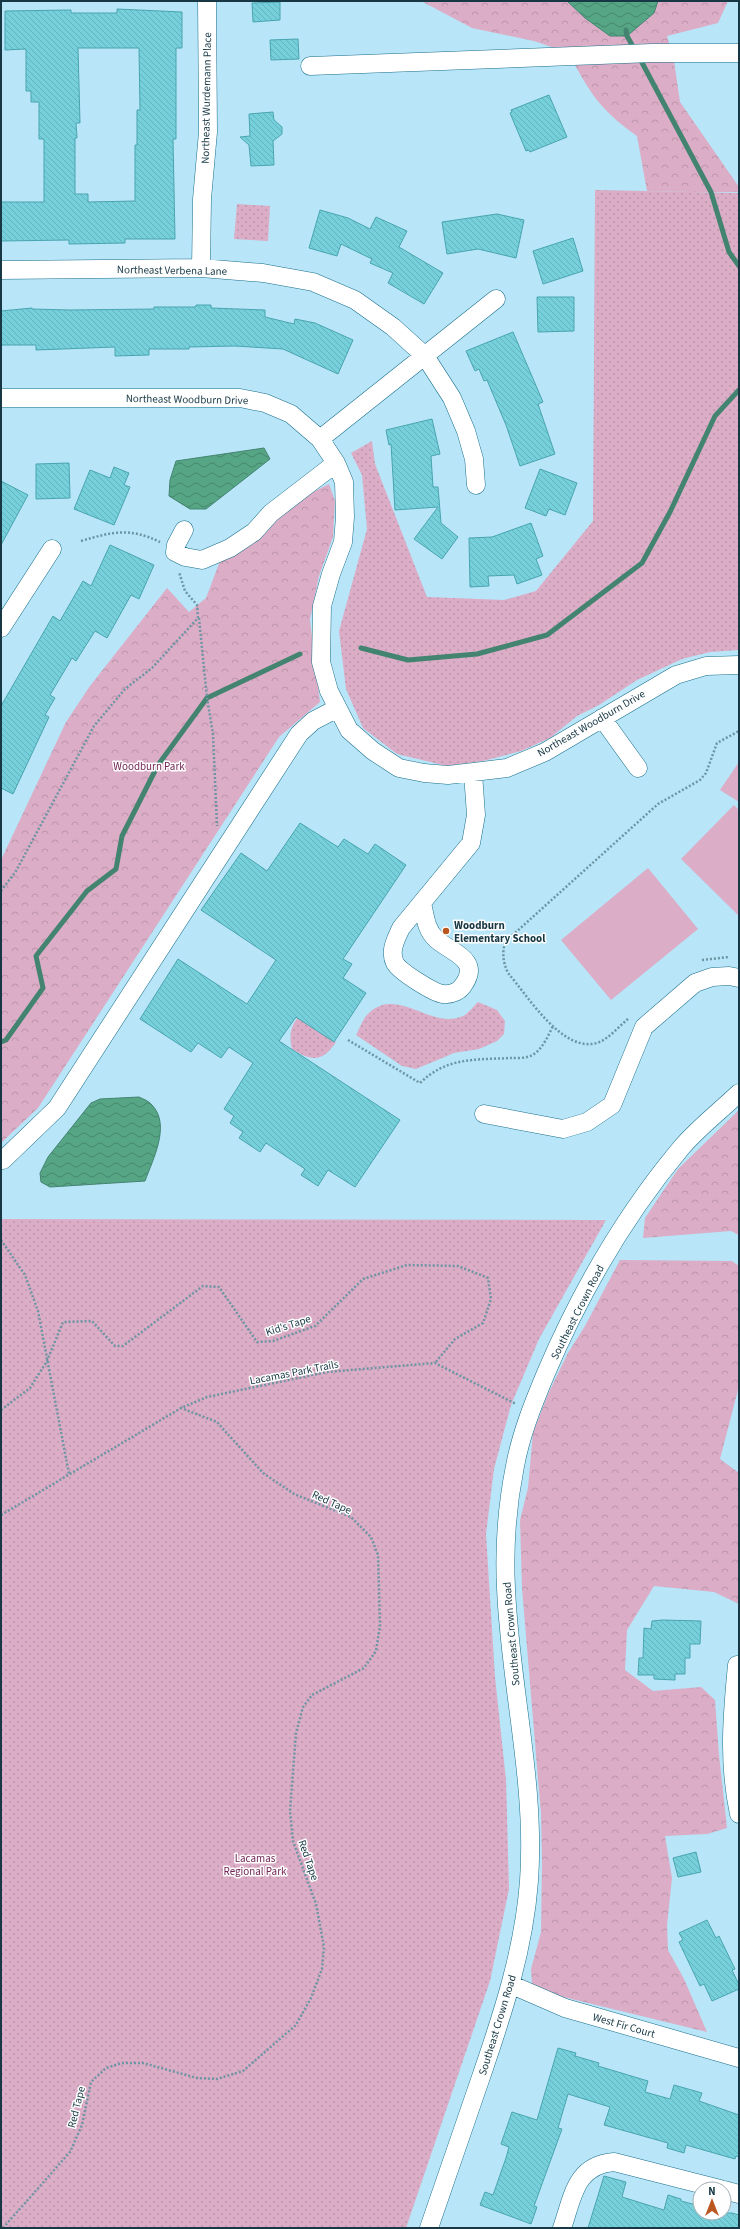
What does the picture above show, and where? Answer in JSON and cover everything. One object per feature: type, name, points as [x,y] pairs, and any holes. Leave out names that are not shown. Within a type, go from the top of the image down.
[{"type":"street","name":"Northeast Wurdemann Place","points":[[200,268],[202,199],[208,132],[207,1]]},
{"type":"street","points":[[310,66],[652,53],[739,53]]},
{"type":"street","name":"Northeast Verbena Lane","points":[[1,270],[200,268],[273,274],[313,282],[355,300],[393,327],[425,356],[452,398],[466,431],[474,459],[476,485]]},
{"type":"street","points":[[320,439],[496,299]]},
{"type":"street","name":"Northeast Woodburn Drive","points":[[1,398],[240,398],[265,403],[291,414],[320,439],[336,463],[344,482],[345,517],[343,542],[331,574],[322,606],[321,662],[336,709],[349,730],[373,751],[399,768],[440,774],[473,773],[507,768],[545,752],[676,675],[706,666],[739,665]]},
{"type":"street","points":[[184,530],[176,544],[175,552],[185,557],[202,560],[230,548],[254,532],[271,513],[336,463]]},
{"type":"street","points":[[1,628],[52,549]]},
{"type":"street","points":[[3,1160],[57,1108],[300,734],[313,721],[336,709]]},
{"type":"street","points":[[602,718],[638,768]]},
{"type":"street","points":[[422,903],[427,927],[436,939],[460,955],[468,966],[468,973],[463,986],[451,993],[437,992],[403,971],[395,963],[393,953],[394,942],[401,928],[471,843],[476,815],[473,773]]},
{"type":"street","points":[[484,1114],[563,1129],[587,1122],[612,1105],[644,1027],[695,983],[712,977],[729,976],[739,978]]},
{"type":"street","name":"Southeast Crown Road","points":[[429,2228],[512,1985],[525,1918],[530,1842],[526,1770],[512,1654],[506,1587],[506,1543],[509,1501],[515,1465],[530,1411],[577,1308],[612,1244],[634,1211],[683,1146],[739,1093]]},
{"type":"street","points":[[737,1665],[731,1734],[736,1800],[739,1814]]},
{"type":"street","name":"West Fir Court","points":[[512,1985],[565,2008],[739,2058]]},
{"type":"street","points":[[562,2228],[578,2182],[593,2166],[603,2162],[614,2162],[692,2182]]},
{"type":"path","points":[[81,541],[104,534],[133,532],[166,544],[175,552],[180,581],[185,591],[197,605],[207,698],[213,734],[217,827]]},
{"type":"path","points":[[1,891],[16,872],[94,726],[125,689],[152,668],[198,618]]},
{"type":"path","points":[[633,1015],[606,1038],[585,1045],[560,1034],[508,973],[503,962],[505,942],[658,804],[700,780],[706,773],[717,743],[739,731]]},
{"type":"path","points":[[695,963],[708,958],[731,957]]},
{"type":"path","points":[[348,1040],[420,1084],[445,1066],[462,1060],[522,1058],[533,1055],[540,1048],[553,1026]]},
{"type":"path","points":[[1,1240],[25,1275],[38,1311],[69,1474]]},
{"type":"path","name":"Kid's Tape","points":[[47,1361],[63,1322],[92,1321],[115,1346],[123,1346],[203,1286],[219,1287],[257,1342],[274,1341],[315,1326],[363,1279],[407,1265],[458,1266],[488,1278],[491,1299],[483,1323],[455,1340],[435,1363]]},
{"type":"path","points":[[1,1410],[30,1388],[47,1361]]},
{"type":"path","points":[[435,1363],[530,1411]]},
{"type":"path","name":"Lacamas Park Trails","points":[[1,1515],[181,1408],[207,1397],[327,1372],[435,1363]]},
{"type":"path","name":"Red Tape","points":[[3,2228],[70,2152],[82,2124],[91,2082],[106,2068],[122,2063],[143,2063],[197,2078],[217,2079],[243,2071],[296,2025],[311,1998],[322,1969],[324,1947],[316,1904],[293,1841],[290,1811],[296,1733],[303,1707],[312,1694],[364,1668],[376,1651],[380,1626],[378,1555],[372,1537],[350,1517],[294,1494],[263,1473],[217,1422],[181,1408]]},
{"type":"green space","points":[[421,1],[567,1],[585,18],[610,36],[627,36],[654,13],[658,1],[728,1],[718,23],[667,36],[674,61],[680,102],[739,187],[739,192],[692,192],[739,193],[595,190],[647,191],[637,136],[605,109],[589,89],[569,53],[534,41],[472,28]]},
{"type":"green space","points":[[595,190],[739,193],[739,650],[710,652],[682,659],[637,680],[599,705],[577,716],[550,738],[521,751],[483,761],[447,766],[397,754],[363,728],[346,689],[339,631],[367,529],[362,475],[351,453],[372,441],[375,464],[427,597],[504,600],[536,591],[593,521]]},
{"type":"green space","points":[[237,204],[270,206],[268,241],[234,239]]},
{"type":"green space","name":"Woodburn Park","points":[[329,484],[335,501],[333,537],[319,576],[310,620],[320,702],[279,737],[38,1108],[1,1143],[1,860],[66,722],[90,686],[167,588],[189,612],[206,598],[220,561],[303,497]]},
{"type":"green space","points":[[739,762],[739,802],[720,790]]},
{"type":"green space","points":[[734,805],[739,810],[739,916],[681,859]]},
{"type":"green space","points":[[648,868],[698,929],[611,1000],[561,940]]},
{"type":"green space","points":[[478,1002],[497,1010],[505,1021],[504,1034],[497,1041],[479,1049],[454,1053],[416,1069],[402,1066],[356,1035],[366,1016],[378,1007],[389,1004],[402,1005],[440,1018],[453,1019],[465,1015]]},
{"type":"green space","points":[[298,1017],[336,1042],[326,1054],[321,1057],[311,1058],[292,1049],[291,1032]]},
{"type":"green space","points":[[739,1110],[739,1235],[731,1231],[643,1238],[645,1218],[678,1169]]},
{"type":"green space","name":"Lacamas Regional Park","points":[[1,1219],[606,1220],[539,1339],[511,1405],[494,1469],[486,1534],[495,1677],[506,1780],[509,1889],[490,1981],[406,2228],[1,2228]]},
{"type":"green space","points":[[620,1260],[732,1261],[739,1266],[739,1386],[720,1459],[739,1473],[739,1604],[714,1592],[654,1586],[627,1630],[625,1670],[653,1691],[701,1687],[715,1700],[727,1828],[707,1834],[665,1836],[672,1878],[667,1925],[668,1950],[684,1979],[707,2032],[547,1993],[532,1984],[531,1969],[541,1932],[541,1814],[522,1588],[520,1520],[528,1488],[533,1433],[548,1394],[568,1353],[585,1326]]},
{"type":"water","points":[[567,1],[658,1],[654,13],[627,36],[610,36],[585,18]]},
{"type":"water","points":[[264,448],[270,459],[206,509],[190,509],[169,496],[170,480],[176,461]]},
{"type":"water","points":[[139,1097],[148,1101],[152,1105],[160,1122],[159,1142],[145,1181],[50,1187],[41,1182],[40,1173],[48,1157],[91,1103],[100,1099]]},
{"type":"building","points":[[280,2],[280,20],[253,22],[252,3]]},
{"type":"building","points":[[117,9],[182,12],[182,48],[176,48],[176,139],[173,139],[175,239],[125,239],[125,243],[69,244],[69,240],[1,241],[1,202],[44,202],[44,139],[39,139],[39,102],[31,102],[31,91],[26,91],[26,49],[5,50],[5,11],[71,10],[71,13],[117,13]],"holes":[[[78,48],[139,48],[140,110],[137,110],[137,145],[135,145],[135,201],[88,202],[88,194],[75,194],[75,138],[77,138],[76,123],[80,123]]]},
{"type":"building","points":[[298,39],[299,59],[271,60],[270,40]]},
{"type":"building","points":[[549,95],[567,137],[530,152],[529,150],[526,151],[510,113],[512,112],[511,110]]},
{"type":"building","points":[[273,112],[274,120],[282,127],[282,134],[273,141],[274,165],[251,166],[249,145],[240,137],[250,136],[249,114]]},
{"type":"building","points":[[320,210],[348,218],[370,229],[376,217],[407,231],[399,247],[443,273],[424,304],[388,283],[393,273],[370,263],[372,259],[341,244],[337,256],[309,248]]},
{"type":"building","points":[[497,214],[524,220],[516,258],[478,249],[447,254],[442,222]]},
{"type":"building","points":[[573,238],[583,271],[543,284],[533,251]]},
{"type":"building","points":[[537,297],[574,297],[574,331],[538,332]]},
{"type":"building","points":[[196,305],[211,305],[211,308],[265,310],[265,317],[294,324],[295,319],[315,323],[353,340],[338,374],[283,349],[235,346],[189,347],[189,349],[149,349],[149,355],[115,356],[115,347],[36,350],[36,345],[1,345],[1,311],[32,308],[70,310],[154,309],[154,307],[196,307]]},
{"type":"building","points":[[513,332],[543,402],[538,404],[555,454],[520,466],[506,425],[487,380],[484,381],[479,369],[475,371],[466,351]]},
{"type":"building","points":[[432,419],[440,454],[431,456],[433,487],[438,487],[441,523],[458,537],[442,559],[414,539],[438,507],[395,510],[391,444],[389,445],[386,430]]},
{"type":"building","points":[[69,463],[70,498],[36,499],[36,464]]},
{"type":"building","points":[[114,467],[129,473],[124,485],[130,487],[114,525],[74,509],[90,470],[110,478]]},
{"type":"building","points":[[540,469],[577,483],[565,515],[549,509],[546,516],[525,508]]},
{"type":"building","points":[[1,481],[28,495],[1,545]]},
{"type":"building","points":[[531,523],[543,556],[536,559],[542,575],[517,584],[514,575],[488,576],[489,586],[470,587],[469,538],[492,537]]},
{"type":"building","points":[[110,545],[154,565],[139,599],[131,595],[107,638],[95,631],[76,661],[72,658],[50,695],[55,698],[45,715],[49,717],[13,794],[1,788],[1,706],[53,616],[60,621],[83,581],[91,586]]},
{"type":"building","points":[[300,823],[338,847],[344,839],[368,854],[375,844],[406,865],[343,959],[352,964],[343,978],[366,993],[334,1042],[296,1017],[279,1041],[400,1120],[355,1187],[328,1170],[318,1186],[301,1175],[305,1169],[266,1143],[260,1152],[239,1138],[243,1132],[230,1123],[234,1116],[224,1109],[253,1063],[229,1047],[221,1058],[198,1043],[191,1052],[140,1019],[178,959],[247,1004],[276,960],[201,910],[241,853],[267,871]]},
{"type":"building","points":[[652,1621],[701,1621],[700,1644],[690,1644],[690,1658],[685,1658],[685,1674],[675,1674],[675,1680],[654,1679],[654,1675],[638,1675],[639,1658],[643,1658],[644,1628],[651,1629]]},
{"type":"building","points":[[696,1852],[701,1872],[678,1877],[673,1858]]},
{"type":"building","points":[[707,1920],[716,1938],[719,1936],[735,1969],[732,1970],[739,1985],[739,1989],[712,2001],[704,1984],[700,1986],[679,1942],[683,1940],[679,1933]]},
{"type":"building","points":[[558,2048],[576,2053],[575,2056],[599,2063],[598,2066],[648,2081],[645,2092],[670,2099],[674,2085],[702,2093],[699,2101],[739,2115],[739,2157],[736,2156],[735,2159],[686,2145],[684,2153],[667,2148],[668,2143],[604,2125],[610,2107],[568,2094],[558,2128],[562,2129],[534,2206],[537,2207],[531,2224],[480,2205],[485,2192],[493,2195],[506,2158],[509,2147],[501,2144],[512,2112],[537,2120]]},
{"type":"building","points":[[604,2176],[626,2182],[622,2197],[664,2210],[668,2195],[692,2204],[692,2221],[732,2221],[732,2213],[739,2215],[739,2228],[588,2228]]},
{"type":"waterway","points":[[626,30],[627,36],[635,50]]},
{"type":"waterway","points":[[639,57],[711,192],[729,252],[739,266]]},
{"type":"waterway","points":[[361,648],[408,660],[477,654],[547,635],[642,563],[670,512],[715,416],[739,390]]},
{"type":"waterway","points":[[1,1042],[6,1040],[43,988],[36,956],[87,891],[116,869],[122,836],[158,765],[207,698],[300,654]]},
{"type":"place","name":"Woodburn Elementary School","points":[[446,931]]}]
